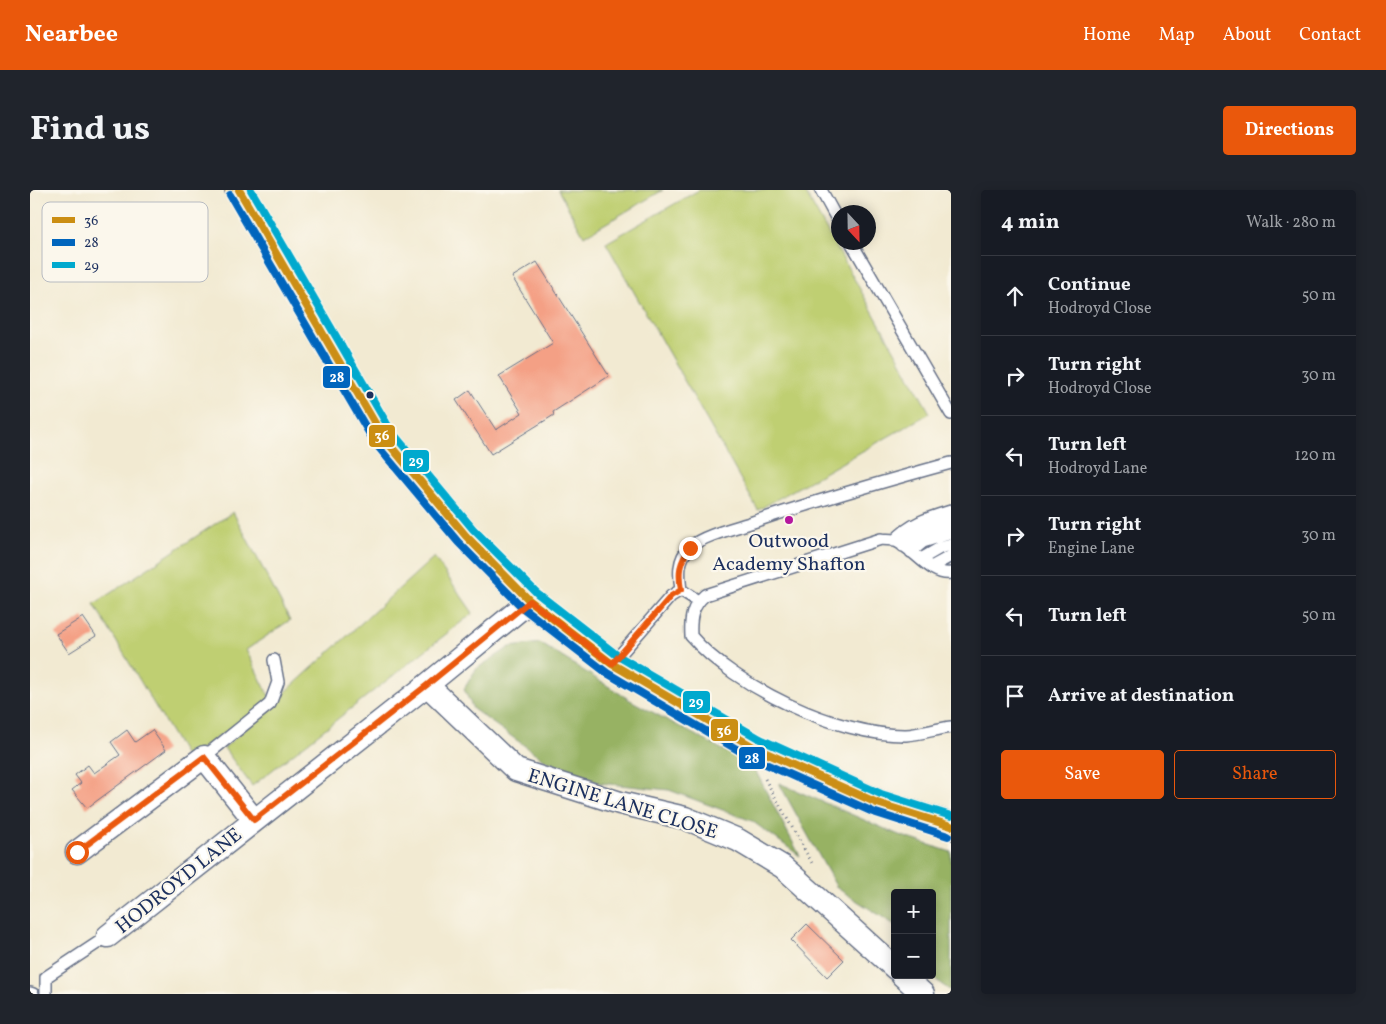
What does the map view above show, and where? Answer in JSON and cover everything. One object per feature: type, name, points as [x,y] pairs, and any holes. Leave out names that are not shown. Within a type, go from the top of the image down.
[{"type":"main road","points":[[240,190],[383,437],[466,536],[530,601],[612,664],[756,748],[877,803],[951,826]]},
{"type":"street","name":"HODROYD LANE","points":[[108,936],[427,685],[530,601]]},
{"type":"street","name":"ENGINE LANE CLOSE","points":[[427,685],[516,770],[620,803],[685,818],[738,840],[783,867],[891,964]]},
{"type":"street","points":[[77,852],[204,757],[254,820]]},
{"type":"street","points":[[906,979],[923,994]]},
{"type":"lane","points":[[820,190],[831,209]]},
{"type":"lane","points":[[856,250],[951,414]]},
{"type":"lane","points":[[698,601],[681,590],[678,572],[682,560],[690,548],[716,534],[810,504],[951,463]]},
{"type":"lane","points":[[902,546],[904,530],[918,521],[951,512]]},
{"type":"lane","points":[[902,546],[921,532],[951,522]]},
{"type":"lane","points":[[902,546],[923,542],[951,533]]},
{"type":"lane","points":[[951,573],[944,574],[902,546],[881,539],[706,595],[695,603],[691,621],[691,636],[698,644],[738,676],[802,711],[848,727],[906,734],[951,727]]},
{"type":"lane","points":[[921,559],[940,548],[951,545]]},
{"type":"lane","points":[[931,567],[951,556]]},
{"type":"lane","points":[[612,664],[671,596],[681,590]]},
{"type":"lane","points":[[204,757],[270,704],[278,682],[274,660]]},
{"type":"lane","points":[[46,994],[46,977],[108,936]]},
{"type":"path","points":[[756,748],[758,766],[814,867],[815,896]]},
{"type":"green space","points":[[558,190],[663,190],[584,236]]},
{"type":"green space","points":[[699,190],[804,190],[831,238],[831,250],[838,250],[930,413],[758,510],[606,243]]},
{"type":"green space","points":[[233,512],[290,620],[246,650],[271,700],[187,759],[94,604]]},
{"type":"green space","points":[[434,557],[473,613],[252,786],[224,748]]},
{"type":"green space","points":[[540,643],[630,700],[753,766],[800,856],[752,821],[669,790],[599,783],[546,761],[473,709],[464,689],[476,669],[510,647]]},
{"type":"green space","points":[[779,783],[899,835],[951,852],[951,991],[934,979],[936,979],[936,889],[891,889],[891,922],[837,888]]},
{"type":"building","points":[[537,262],[609,376],[553,412],[554,415],[491,454],[456,400],[470,390],[496,430],[522,413],[499,376],[553,343],[512,277]]},
{"type":"building","points":[[83,617],[96,636],[69,653],[56,634]]},
{"type":"building","points":[[127,730],[135,742],[152,730],[166,750],[87,808],[72,790],[81,783],[75,775],[88,765],[94,773],[120,755],[111,742]]},
{"type":"building","points":[[807,924],[844,960],[827,977],[791,940]]},
{"type":"transit line","name":"36","points":[[239,190],[383,437],[466,536],[530,601],[612,664],[755,748],[877,803],[951,826]]},
{"type":"transit line","name":"29","points":[[251,190],[391,431],[473,529],[537,593],[618,656],[760,739],[881,794],[951,816]]},
{"type":"transit line","name":"28","points":[[230,195],[375,443],[458,542],[523,608],[607,673],[750,757],[873,812],[948,836]]},
{"type":"place","name":"Outwood Academy Shafton","points":[[789,520]]},
{"type":"route","points":[[77,852],[204,757],[254,820],[427,685],[530,601],[580,642],[612,664],[671,596],[681,590],[678,572],[682,560],[690,548]]}]
